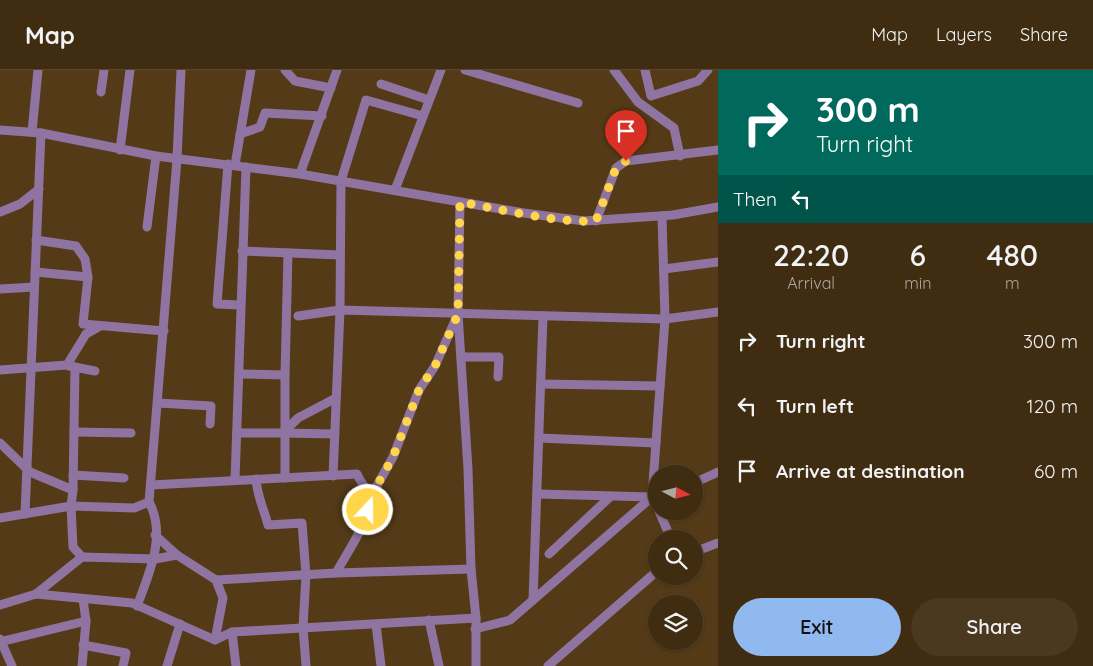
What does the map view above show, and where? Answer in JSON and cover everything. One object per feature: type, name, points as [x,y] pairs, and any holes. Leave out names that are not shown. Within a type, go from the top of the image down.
[{"type":"street","points":[[25,514],[39,189],[36,132],[38,70]]},
{"type":"street","points":[[101,92],[104,70]]},
{"type":"street","points":[[120,150],[130,70]]},
{"type":"street","points":[[137,606],[155,559],[156,514],[149,502],[177,159],[181,70]]},
{"type":"street","points":[[240,305],[217,304],[231,164],[240,134],[251,70]]},
{"type":"street","points":[[285,70],[295,81],[331,88]]},
{"type":"street","points":[[300,174],[337,70]]},
{"type":"street","points":[[395,190],[440,70]]},
{"type":"street","points":[[465,70],[578,103]]},
{"type":"street","points":[[614,70],[638,102],[674,128],[680,156]]},
{"type":"street","points":[[645,70],[651,96],[698,81],[708,70]]},
{"type":"street","points":[[381,84],[429,100]]},
{"type":"street","points":[[333,476],[340,310],[341,181],[366,100],[423,116]]},
{"type":"street","points":[[240,134],[260,127],[265,113],[322,116]]},
{"type":"street","points":[[0,130],[36,132],[156,156],[300,174],[460,202],[584,221],[662,216],[718,207]]},
{"type":"street","points":[[596,221],[616,168],[626,161],[718,150]]},
{"type":"street","points":[[147,227],[156,156]]},
{"type":"street","points":[[235,480],[246,166]]},
{"type":"street","points":[[0,212],[20,204],[39,189]]},
{"type":"street","points":[[460,202],[458,314],[468,469],[471,569],[476,618],[476,666]]},
{"type":"street","points":[[656,465],[665,319],[662,216]]},
{"type":"street","points":[[36,240],[76,246],[85,259],[88,277],[84,324],[164,331]]},
{"type":"street","points":[[242,251],[340,255]]},
{"type":"street","points":[[285,478],[283,434],[288,253]]},
{"type":"street","points":[[664,269],[718,262]]},
{"type":"street","points":[[35,272],[88,277]]},
{"type":"street","points":[[0,289],[34,287]]},
{"type":"street","points":[[298,316],[340,310],[665,319],[718,312]]},
{"type":"street","points":[[336,573],[363,524],[370,498],[393,457],[419,390],[435,366],[458,314]]},
{"type":"street","points":[[533,600],[543,316]]},
{"type":"street","points":[[82,557],[73,547],[71,506],[74,432],[71,366],[86,334],[100,326]]},
{"type":"street","points":[[461,357],[499,357],[498,377]]},
{"type":"street","points":[[0,370],[71,366],[95,371]]},
{"type":"street","points":[[239,374],[285,375]]},
{"type":"street","points":[[541,384],[660,386]]},
{"type":"street","points":[[283,434],[298,418],[336,398]]},
{"type":"street","points":[[158,404],[210,406],[210,424]]},
{"type":"street","points":[[74,432],[131,433]]},
{"type":"street","points":[[237,433],[334,434]]},
{"type":"street","points":[[539,438],[656,443]]},
{"type":"street","points":[[0,443],[26,469],[73,490]]},
{"type":"street","points":[[703,479],[718,472]]},
{"type":"street","points":[[151,485],[357,474],[370,498]]},
{"type":"street","points":[[73,476],[124,478]]},
{"type":"street","points":[[256,479],[256,494],[264,508],[268,526],[302,523],[306,575],[303,627],[306,666]]},
{"type":"street","points":[[538,494],[611,496],[648,499]]},
{"type":"street","points":[[549,554],[611,496]]},
{"type":"street","points":[[0,518],[71,506],[134,508],[149,502]]},
{"type":"street","points":[[475,629],[510,620],[648,506]]},
{"type":"street","points":[[155,535],[177,555],[216,580],[336,573],[471,569]]},
{"type":"street","points":[[703,548],[718,542]]},
{"type":"street","points":[[0,605],[36,594],[82,557],[155,559],[177,555]]},
{"type":"street","points":[[548,666],[648,579]]},
{"type":"street","points":[[215,640],[223,598],[216,580]]},
{"type":"street","points":[[36,594],[137,606],[215,640],[232,632],[476,618]]},
{"type":"street","points":[[82,666],[86,621],[84,599]]},
{"type":"street","points":[[429,620],[439,666]]},
{"type":"street","points":[[12,666],[1,641],[86,621]]},
{"type":"street","points":[[168,666],[180,624]]},
{"type":"street","points":[[376,624],[381,666]]},
{"type":"street","points":[[232,632],[236,666]]},
{"type":"street","points":[[83,645],[126,653],[123,666]]},
{"type":"route","points":[[368,510],[370,498],[393,457],[419,390],[435,366],[458,314],[460,202],[524,213],[596,221],[616,168],[626,161]]}]
